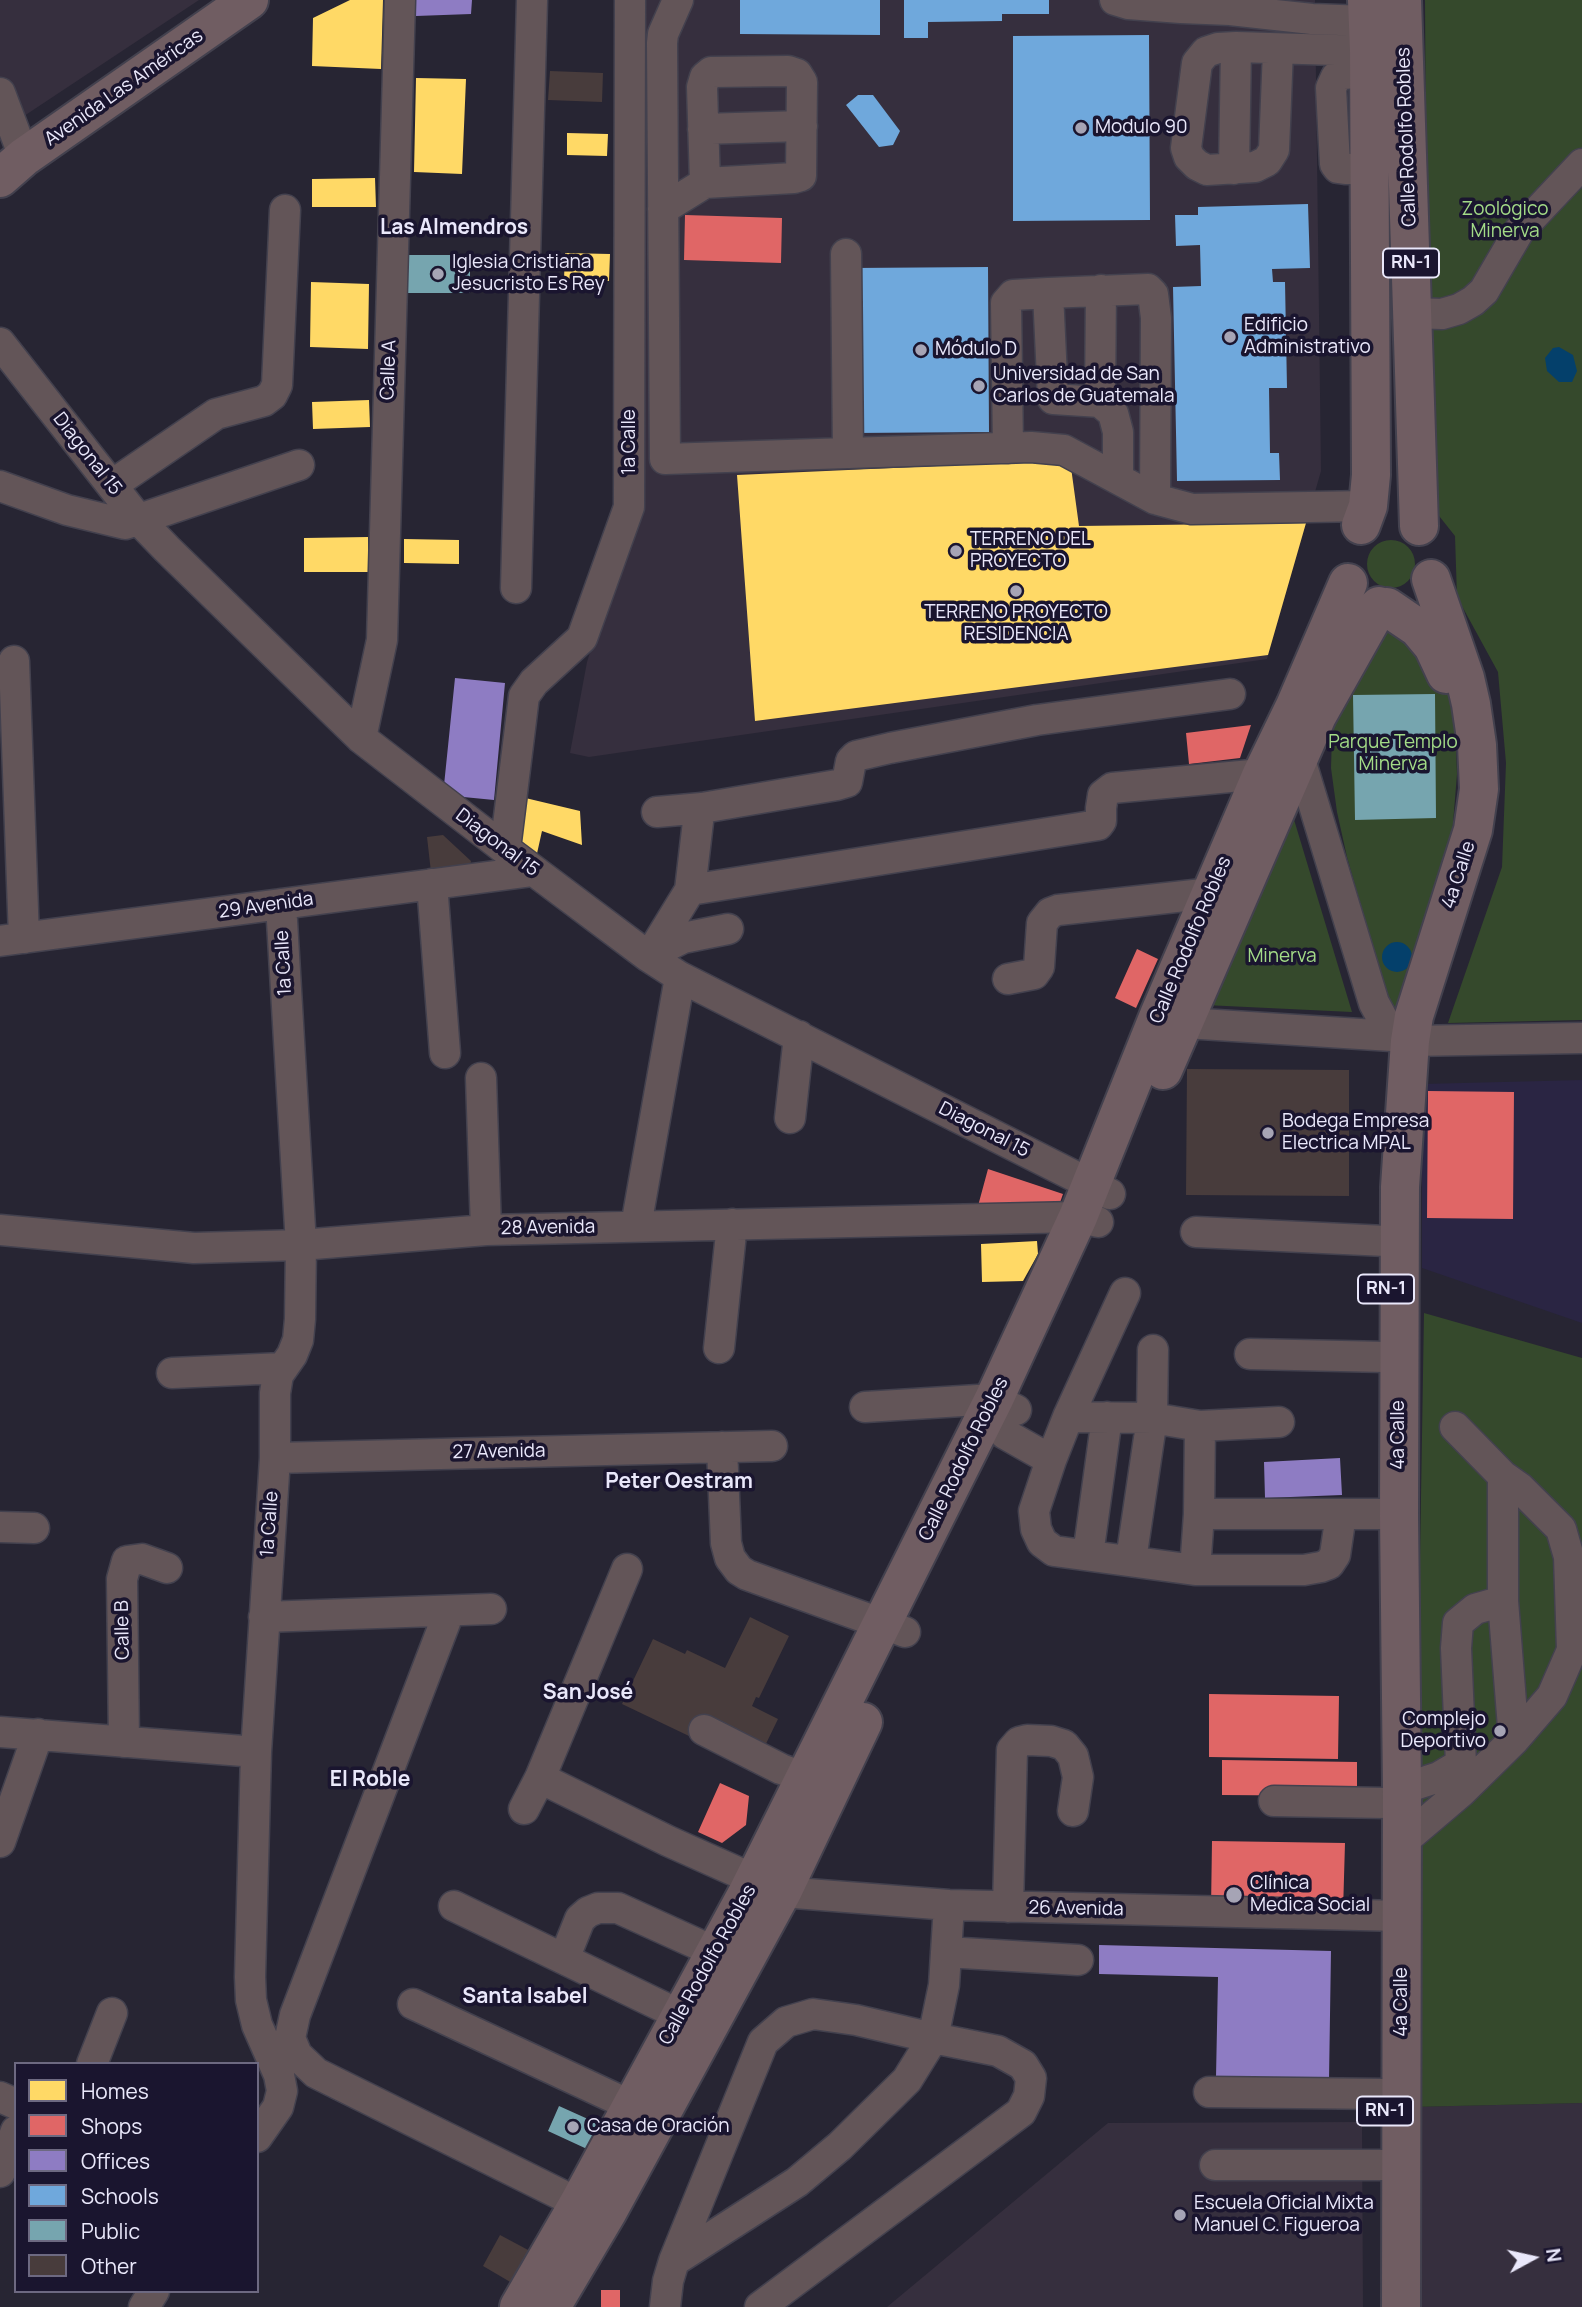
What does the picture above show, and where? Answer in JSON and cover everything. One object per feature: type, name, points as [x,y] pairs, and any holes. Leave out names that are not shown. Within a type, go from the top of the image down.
[{"type":"main road","name":"Avenida Las Américas","points":[[12,167],[249,0]]},
{"type":"main road","name":"Calle Rodolfo Robles","points":[[1402,0],[1419,526]]},
{"type":"main road","name":"Calle Rodolfo Robles","points":[[1365,516],[1371,475],[1368,36]]},
{"type":"main road","points":[[1365,516],[1390,515],[1419,526]]},
{"type":"main road","name":"RN-1","points":[[1365,516],[1346,545],[1344,571],[1356,594],[1367,602],[1383,607]]},
{"type":"main road","name":"RN-1","points":[[1419,526],[1434,551],[1431,579]]},
{"type":"main road","points":[[1383,607],[1410,603],[1423,593],[1431,579]]},
{"type":"main road","name":"4a Calle","points":[[1401,2307],[1393,1915],[1399,1516],[1401,1038],[1414,1016],[1473,830],[1479,789],[1478,745],[1471,704],[1465,678],[1431,579]]},
{"type":"main road","name":"Calle Rodolfo Robles","points":[[1172,1019],[1212,893],[1348,583]]},
{"type":"main road","name":"Calle Rodolfo Robles","points":[[551,2307],[592,2210],[768,1886],[894,1628],[1005,1414],[1172,1019],[1317,716],[1383,607]]},
{"type":"main road","name":"4a Calle","points":[[1383,607],[1418,628],[1433,646],[1455,694],[1464,764],[1462,817],[1457,846],[1404,1011],[1386,1241],[1386,1514],[1394,1796],[1401,1843],[1393,1915],[1384,2094],[1386,2307]]},
{"type":"main road","name":"Calle Rodolfo Robles","points":[[645,2112],[680,2015],[715,1952],[768,1886],[806,1778],[894,1628]]},
{"type":"main road","name":"Calle Rodolfo Robles","points":[[519,2307],[592,2210]]},
{"type":"street","name":"Calle A","points":[[361,738],[382,640],[400,0]]},
{"type":"street","points":[[516,588],[532,0]]},
{"type":"street","name":"1a Calle","points":[[505,849],[524,696],[534,682],[576,645],[585,632],[627,516],[631,496],[630,0]]},
{"type":"street","points":[[665,459],[662,43],[663,34],[678,0]]},
{"type":"street","points":[[1115,0],[1141,5],[1275,7],[1368,36]]},
{"type":"street","points":[[1278,50],[1274,150],[1267,161],[1255,167],[1234,169],[1207,170],[1197,165],[1189,157],[1186,148],[1198,63],[1206,52],[1236,47],[1278,50],[1368,36]]},
{"type":"street","points":[[1234,169],[1236,47]]},
{"type":"street","points":[[663,209],[705,183],[801,176],[802,82],[797,74],[788,71],[711,72],[705,77],[702,87],[705,183]]},
{"type":"street","points":[[0,93],[12,167]]},
{"type":"street","points":[[703,129],[802,126]]},
{"type":"street","points":[[1412,313],[1442,314],[1473,302],[1484,291],[1519,232],[1582,163]]},
{"type":"street","points":[[112,485],[216,414],[264,401],[272,395],[276,385],[285,210]]},
{"type":"street","points":[[846,254],[848,453]]},
{"type":"street","points":[[1009,448],[1006,303],[1013,295],[1148,289],[1153,294],[1156,318],[1155,499]]},
{"type":"street","points":[[1100,402],[1101,290]]},
{"type":"street","points":[[1048,293],[1053,399]]},
{"type":"street","name":"Diagonal 15","points":[[0,343],[138,519],[361,738],[533,871],[680,976],[799,1036],[1094,1204]]},
{"type":"street","points":[[1008,399],[1100,402],[1113,414],[1118,432],[1118,478]]},
{"type":"street","points":[[630,459],[1031,447],[1064,450],[1155,499],[1192,509],[1365,516]]},
{"type":"street","points":[[0,486],[67,510],[119,524],[131,523],[299,465]]},
{"type":"street","points":[[12,940],[14,661]]},
{"type":"street","points":[[657,812],[702,808],[847,782],[851,761],[856,755],[1037,720],[1230,694]]},
{"type":"street","points":[[1299,756],[1374,1003],[1401,1038]]},
{"type":"street","points":[[690,890],[1091,827],[1101,821],[1104,795],[1112,789],[1262,774]]},
{"type":"street","points":[[652,958],[690,890],[699,813],[702,808]]},
{"type":"street","name":"29 Avenida","points":[[12,940],[533,871]]},
{"type":"street","points":[[432,884],[445,1053]]},
{"type":"street","points":[[1008,978],[1034,974],[1039,967],[1042,923],[1050,913],[1073,907],[1212,893]]},
{"type":"street","name":"1a Calle","points":[[259,2134],[278,2107],[282,2091],[279,2075],[257,2025],[251,2000],[256,1752],[275,1458],[275,1393],[278,1375],[298,1340],[301,1245],[281,904]]},
{"type":"street","points":[[652,958],[683,938],[729,929]]},
{"type":"street","points":[[636,1226],[680,976]]},
{"type":"street","points":[[1172,1019],[1401,1038],[1582,1038]]},
{"type":"street","points":[[790,1118],[799,1036]]},
{"type":"street","points":[[481,1078],[486,1230]]},
{"type":"street","name":"28 Avenida","points":[[0,1230],[194,1248],[301,1245],[486,1230],[732,1224],[1094,1204]]},
{"type":"street","points":[[719,1348],[732,1224]]},
{"type":"street","points":[[1196,1232],[1386,1241]]},
{"type":"street","points":[[1125,1293],[1051,1460],[1034,1511],[1036,1529],[1042,1542],[1054,1551],[1195,1570],[1304,1570],[1329,1564],[1335,1555],[1341,1514]]},
{"type":"street","points":[[1131,1560],[1152,1418],[1153,1350]]},
{"type":"street","points":[[1250,1354],[1386,1357]]},
{"type":"street","points":[[172,1373],[283,1368]]},
{"type":"street","points":[[865,1407],[1005,1414],[1051,1460]]},
{"type":"street","points":[[1068,1417],[1152,1418],[1200,1426],[1279,1422]]},
{"type":"street","points":[[1088,1555],[1107,1417]]},
{"type":"street","points":[[1195,1570],[1200,1426]]},
{"type":"street","points":[[1401,1843],[1466,1774],[1514,1740],[1552,1696],[1572,1650],[1569,1557],[1561,1529],[1455,1427]]},
{"type":"street","name":"27 Avenida","points":[[275,1458],[772,1446]]},
{"type":"street","points":[[722,1447],[726,1543],[730,1558],[739,1570],[894,1628]]},
{"type":"street","points":[[1503,1476],[1503,1601],[1514,1740]]},
{"type":"street","points":[[1199,1514],[1386,1514]]},
{"type":"street","points":[[0,1527],[34,1528]]},
{"type":"street","name":"Calle B","points":[[124,1742],[122,1578],[127,1561],[142,1559],[167,1568]]},
{"type":"street","points":[[524,1809],[540,1778],[627,1569]]},
{"type":"street","points":[[1466,1774],[1456,1648],[1458,1623],[1475,1609],[1503,1601]]},
{"type":"street","points":[[264,1617],[491,1609]]},
{"type":"street","points":[[449,1612],[300,2002],[290,2038],[297,2055],[316,2073],[592,2210]]},
{"type":"street","points":[[704,1730],[781,1769],[806,1778]]},
{"type":"street","points":[[0,1731],[256,1752]]},
{"type":"street","points":[[0,1842],[38,1734]]},
{"type":"street","points":[[1008,1907],[1012,1750],[1019,1742],[1051,1741],[1064,1745],[1069,1750],[1078,1777],[1073,1811]]},
{"type":"street","points":[[1274,1801],[1394,1796],[1439,1777],[1466,1774]]},
{"type":"street","points":[[540,1778],[768,1886]]},
{"type":"street","name":"26 Avenida","points":[[768,1886],[949,1905],[1393,1915]]},
{"type":"street","points":[[674,2261],[797,2182],[840,2146],[907,2080],[933,2038],[944,1985],[949,1905]]},
{"type":"street","points":[[454,1906],[680,2015]]},
{"type":"street","points":[[564,1959],[580,1919],[598,1908],[618,1908],[715,1952]]},
{"type":"street","points":[[946,1952],[1078,1959]]},
{"type":"street","points":[[413,2004],[645,2112]]},
{"type":"street","points":[[93,2062],[112,2013]]},
{"type":"street","points":[[665,2307],[674,2261],[763,2042],[786,2022],[813,2014],[856,2020],[998,2051],[1023,2065],[1031,2078],[1029,2096],[1021,2112],[760,2307]]},
{"type":"street","points":[[1209,2092],[1384,2094]]},
{"type":"street","points":[[0,2172],[14,2136]]},
{"type":"street","points":[[1215,2165],[1385,2165]]},
{"type":"shaded area","points":[[0,0],[199,0],[12,124],[0,92]]},
{"type":"shaded area","name":"Universidad de San Carlos de Guatemala","points":[[645,0],[1315,0],[1321,471],[1267,659],[589,757],[570,753],[587,662],[637,502]]},
{"type":"shaded area","points":[[1582,1080],[1582,1323],[1422,1268],[1422,1084]]},
{"type":"shaded area","points":[[1582,2103],[1582,2307],[1416,2307],[1411,2107]]},
{"type":"shaded area","name":"Escuela Oficial Mixta Manuel C. Figueroa","points":[[1362,2122],[1363,2307],[887,2307],[1108,2123]]},
{"type":"green space","name":"Zoológico Minerva","points":[[1425,0],[1582,0],[1582,1020],[1448,1023],[1502,867],[1506,763],[1498,672],[1457,597],[1455,536],[1428,502]]},
{"type":"green space","points":[[1391,540],[1408,547],[1415,564],[1408,581],[1391,588],[1374,581],[1367,564],[1374,547]]},
{"type":"green space","name":"Parque Templo Minerva","points":[[1391,625],[1448,690],[1455,724],[1457,774],[1452,836],[1399,1008],[1394,1009],[1388,1000],[1347,857],[1331,768],[1332,735],[1338,697]]},
{"type":"green space","name":"Minerva","points":[[1289,803],[1352,1012],[1205,1005]]},
{"type":"green space","name":"Complejo Deportivo","points":[[1424,1313],[1582,1358],[1582,2103],[1411,2107]]},
{"type":"water","points":[[1559,347],[1573,355],[1577,371],[1572,382],[1559,382],[1547,371],[1545,358],[1553,348]]},
{"type":"water","points":[[1397,942],[1408,946],[1412,957],[1408,968],[1397,972],[1386,968],[1382,957],[1386,946]]},
{"type":"building: Homes","points":[[350,0],[383,0],[381,69],[312,66],[313,18]]},
{"type":"building: Homes","points":[[416,78],[466,79],[462,174],[414,172]]},
{"type":"building: Homes","points":[[567,133],[608,134],[607,156],[567,155]]},
{"type":"building: Homes","points":[[375,178],[376,207],[312,207],[312,179]]},
{"type":"building: Homes","points":[[565,253],[610,254],[609,281],[564,279]]},
{"type":"building: Homes","points":[[311,282],[369,284],[368,349],[310,347]]},
{"type":"building: Homes","points":[[369,400],[370,427],[313,429],[312,402]]},
{"type":"building: Homes","name":"TERRENO PROYECTO RESIDENCIA","points":[[1070,460],[1079,526],[1306,523],[1268,655],[755,721],[737,475]]},
{"type":"building: Homes","points":[[368,537],[368,572],[304,572],[304,538]]},
{"type":"building: Homes","points":[[404,539],[459,540],[459,564],[404,563]]},
{"type":"building: Homes","points":[[517,796],[580,811],[582,845],[542,831],[536,858],[512,852]]},
{"type":"building: Homes","points":[[1037,1241],[1038,1254],[1023,1281],[982,1282],[981,1244]]},
{"type":"building: Shops","points":[[685,215],[782,218],[781,263],[684,260]]},
{"type":"building: Shops","points":[[1251,725],[1240,758],[1189,764],[1186,733]]},
{"type":"building: Shops","points":[[1137,949],[1158,959],[1136,1008],[1115,998]]},
{"type":"building: Shops","points":[[1428,1091],[1514,1092],[1513,1219],[1427,1218]]},
{"type":"building: Shops","points":[[988,1169],[1063,1194],[1056,1214],[975,1217]]},
{"type":"building: Shops","points":[[1209,1694],[1339,1696],[1338,1759],[1209,1757]]},
{"type":"building: Shops","points":[[1222,1760],[1357,1762],[1357,1796],[1222,1795]]},
{"type":"building: Shops","points":[[720,1783],[749,1796],[746,1825],[722,1843],[698,1832]]},
{"type":"building: Shops","points":[[1212,1841],[1345,1843],[1343,1912],[1211,1909]]},
{"type":"building: Shops","points":[[601,2290],[620,2290],[620,2307],[601,2307]]},
{"type":"building: Offices","points":[[416,0],[472,0],[471,14],[416,16]]},
{"type":"building: Offices","points":[[455,678],[505,683],[494,800],[443,795]]},
{"type":"building: Offices","points":[[1340,1458],[1342,1495],[1265,1498],[1264,1462]]},
{"type":"building: Offices","points":[[1099,1945],[1331,1951],[1329,2080],[1216,2077],[1218,1977],[1099,1974]]},
{"type":"building: Schools","points":[[740,0],[880,0],[880,35],[740,34]]},
{"type":"building: Schools","points":[[904,0],[1049,0],[1049,14],[1002,14],[1002,21],[928,22],[928,38],[904,38]]},
{"type":"building: Schools","name":"Modulo 90","points":[[1149,35],[1150,220],[1013,221],[1013,36]]},
{"type":"building: Schools","points":[[858,95],[873,95],[900,131],[893,145],[879,147],[846,105]]},
{"type":"building: Schools","name":"Edificio Administrativo","points":[[1308,204],[1310,268],[1272,269],[1273,282],[1285,282],[1287,388],[1269,388],[1270,453],[1279,453],[1280,480],[1177,481],[1173,287],[1201,286],[1200,245],[1176,246],[1175,215],[1198,215],[1198,207]]},
{"type":"building: Schools","name":"Módulo D","points":[[988,267],[989,432],[853,433],[852,268]]},
{"type":"building: Public","name":"Iglesia Cristiana Jesucristo Es Rey","points":[[406,255],[470,255],[470,293],[406,293]]},
{"type":"building: Public","points":[[1435,694],[1436,818],[1355,820],[1353,695]]},
{"type":"building: Public","name":"Casa de Oración","points":[[559,2106],[599,2124],[587,2149],[548,2131]]},
{"type":"building: Other","points":[[550,71],[603,73],[602,102],[548,100]]},
{"type":"building: Other","points":[[443,835],[471,861],[468,876],[432,881],[427,837]]},
{"type":"building: Other","name":"Bodega Empresa Electrica MPAL","points":[[1187,1069],[1349,1070],[1349,1196],[1186,1195]]},
{"type":"building: Other","points":[[750,1617],[789,1636],[759,1698],[756,1697],[752,1706],[778,1719],[762,1752],[696,1721],[689,1736],[622,1704],[653,1639],[685,1654],[687,1650],[725,1668]]},
{"type":"building: Other","points":[[500,2235],[530,2251],[512,2283],[483,2266]]},
{"type":"place","name":"Modulo 90","points":[[1081,128]]},
{"type":"place","name":"Iglesia Cristiana Jesucristo Es Rey","points":[[438,274]]},
{"type":"place","name":"Edificio Administrativo","points":[[1230,337]]},
{"type":"place","name":"Módulo D","points":[[921,350]]},
{"type":"place","name":"Universidad de San Carlos de Guatemala","points":[[979,386]]},
{"type":"place","name":"TERRENO DEL PROYECTO","points":[[956,551]]},
{"type":"place","name":"TERRENO PROYECTO RESIDENCIA","points":[[1016,591]]},
{"type":"place","name":"Bodega Empresa Electrica MPAL","points":[[1268,1133]]},
{"type":"place","name":"Complejo Deportivo","points":[[1500,1731]]},
{"type":"place","name":"Clínica Medica Social","points":[[1234,1895]]},
{"type":"place","name":"Casa de Oración","points":[[573,2127]]},
{"type":"place","name":"Escuela Oficial Mixta Manuel C. Figueroa","points":[[1180,2215]]},
{"type":"district","name":"Las Almendros","points":[[454,228]]},
{"type":"district","name":"Peter Oestram","points":[[679,1482]]},
{"type":"district","name":"San José","points":[[588,1693]]},
{"type":"district","name":"El Roble","points":[[370,1780]]},
{"type":"district","name":"Santa Isabel","points":[[525,1997]]}]
